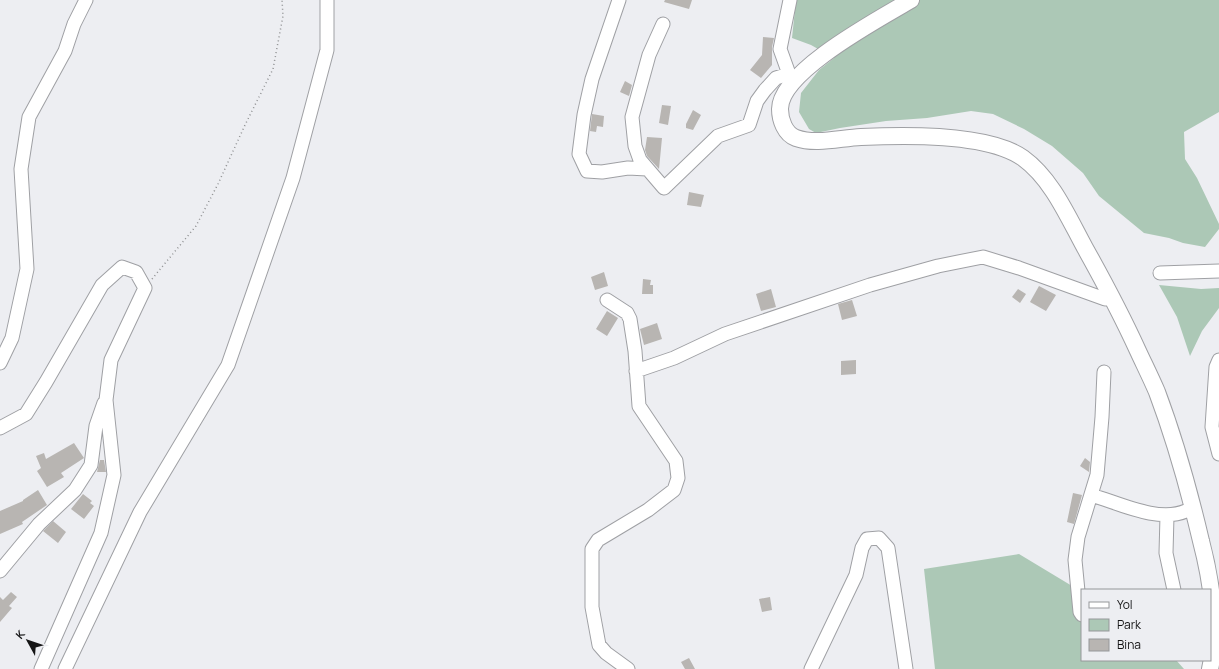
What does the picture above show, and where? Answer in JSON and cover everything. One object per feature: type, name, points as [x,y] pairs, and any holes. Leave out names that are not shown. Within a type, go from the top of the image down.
[{"type":"main road","points":[[895,0],[836,36],[789,74],[776,94],[772,108],[772,116],[778,133],[794,148],[803,150],[865,146],[924,146],[988,153],[1004,158],[1025,171],[1045,194],[1105,299],[1129,345],[1151,399],[1175,470],[1204,589]]},
{"type":"main road","points":[[911,0],[853,34],[805,70],[792,82],[781,100],[781,119],[785,129],[791,136],[798,139],[811,141],[861,137],[925,136],[969,140],[1008,151],[1021,157],[1032,165],[1041,176],[1066,213],[1114,299],[1156,390],[1189,490],[1211,581],[1217,638],[1210,669]]},
{"type":"street","points":[[0,363],[12,338],[27,269],[21,169],[29,117],[65,50],[74,24],[86,0]]},
{"type":"street","points":[[65,669],[140,512],[228,365],[295,170],[327,50],[327,0]]},
{"type":"street","points":[[619,0],[592,79],[580,137],[579,154],[587,171],[602,172],[628,168],[647,169]]},
{"type":"street","points":[[663,24],[649,56],[632,117],[635,146],[640,160],[664,188],[718,136],[749,125],[757,101],[765,90],[776,78],[789,74],[780,48],[790,0]]},
{"type":"street","points":[[636,371],[674,358],[725,334],[870,285],[938,266],[983,257],[1019,268],[1105,299]]},
{"type":"street","points":[[0,428],[26,414],[102,285],[122,267],[136,272],[145,288],[111,360],[106,400],[114,475],[101,533],[41,669]]},
{"type":"street","points":[[1160,273],[1219,271]]},
{"type":"street","points":[[607,300],[627,313],[630,319],[639,406],[676,461],[678,478],[674,490],[648,510],[598,540],[592,549],[592,607],[599,645],[606,653],[628,669]]},
{"type":"street","points":[[1219,360],[1216,367],[1212,427],[1219,454]]},
{"type":"street","points":[[1081,614],[1076,560],[1078,537],[1097,474],[1104,372]]},
{"type":"street","points":[[0,571],[39,524],[75,490],[91,465],[96,426],[106,400]]},
{"type":"street","points":[[1091,494],[1127,507],[1167,516],[1178,515],[1186,511]]},
{"type":"street","points":[[1167,516],[1166,553],[1174,589]]},
{"type":"street","points":[[811,669],[856,574],[862,548],[867,539],[879,538],[888,548],[906,669]]},
{"type":"path","points":[[145,288],[196,226],[218,184],[273,69],[283,16],[282,0]]},
{"type":"green space","points":[[796,0],[1219,0],[1219,112],[1184,132],[1185,159],[1197,178],[1219,224],[1219,229],[1205,247],[1144,233],[1099,196],[1083,173],[1052,146],[1024,129],[993,114],[971,111],[927,118],[886,121],[816,133],[809,129],[799,112],[801,93],[819,70],[834,58],[811,45],[792,38]]},
{"type":"green space","points":[[1159,285],[1201,289],[1219,288],[1219,308],[1202,331],[1190,356],[1177,317]]},
{"type":"green space","points":[[1019,554],[1081,591],[1081,661],[1177,661],[1184,669],[935,669],[924,569]]},
{"type":"building","points":[[665,0],[692,0],[689,9],[664,2]]},
{"type":"building","points":[[763,37],[774,38],[772,47],[772,65],[761,78],[750,70],[762,55]]},
{"type":"building","points":[[625,81],[632,85],[629,96],[620,92]]},
{"type":"building","points":[[662,105],[671,106],[668,125],[659,123]]},
{"type":"building","points":[[693,110],[701,115],[693,130],[686,128],[686,124]]},
{"type":"building","points":[[592,114],[604,116],[603,127],[597,126],[596,132],[590,131]]},
{"type":"building","points":[[647,137],[662,138],[659,169],[647,156],[645,150]]},
{"type":"building","points":[[689,192],[704,195],[701,207],[687,205]]},
{"type":"building","points":[[604,272],[608,286],[595,290],[591,277]]},
{"type":"building","points":[[643,279],[651,280],[650,285],[653,285],[653,294],[642,294]]},
{"type":"building","points":[[1039,286],[1056,295],[1046,311],[1030,302]]},
{"type":"building","points":[[771,289],[776,307],[761,311],[756,294]]},
{"type":"building","points":[[1018,289],[1026,294],[1020,303],[1012,297]]},
{"type":"building","points":[[852,300],[857,316],[842,320],[838,304]]},
{"type":"building","points":[[607,311],[618,318],[607,336],[596,329]]},
{"type":"building","points":[[657,323],[662,339],[644,345],[640,329]]},
{"type":"building","points":[[856,360],[856,374],[841,375],[841,361]]},
{"type":"building","points":[[74,443],[84,458],[61,473],[64,477],[47,487],[37,471],[41,468],[36,456],[44,453],[46,459]]},
{"type":"building","points":[[1085,458],[1090,462],[1089,472],[1080,466]]},
{"type":"building","points":[[100,460],[104,460],[106,472],[97,472]]},
{"type":"building","points":[[38,490],[47,505],[22,522],[23,524],[0,534],[0,511],[23,501]]},
{"type":"building","points":[[1073,493],[1082,495],[1074,524],[1067,522]]},
{"type":"building","points":[[83,494],[92,501],[90,503],[94,506],[84,519],[71,509]]},
{"type":"building","points":[[53,521],[66,532],[58,543],[43,531]]},
{"type":"building","points":[[11,592],[17,597],[9,606],[12,608],[0,622],[0,597],[3,600]]},
{"type":"building","points":[[770,597],[772,610],[762,612],[759,599]]},
{"type":"building","points":[[689,658],[695,669],[685,669],[681,662]]}]
